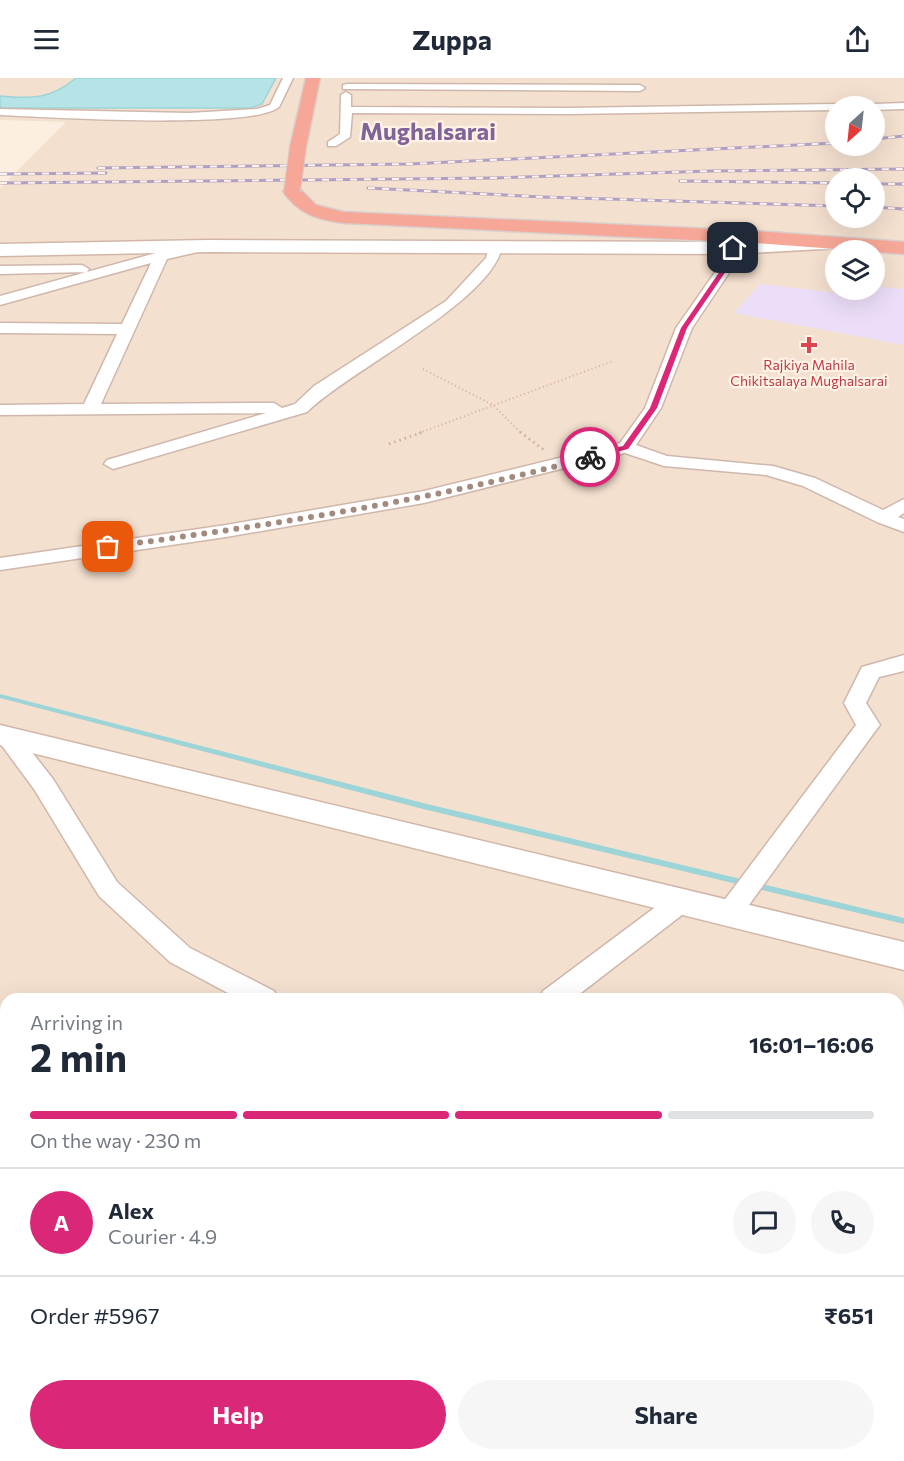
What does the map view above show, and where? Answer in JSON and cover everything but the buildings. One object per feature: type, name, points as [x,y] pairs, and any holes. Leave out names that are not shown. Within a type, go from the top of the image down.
[{"type":"highway","points":[[313,78],[298,147],[292,191],[296,199],[312,211],[353,218],[825,243]]},
{"type":"highway","points":[[885,243],[904,243]]},
{"type":"highway","points":[[885,247],[904,248]]},
{"type":"street","points":[[0,112],[204,116],[254,114],[274,107],[288,78]]},
{"type":"street","points":[[332,144],[346,135],[347,82],[493,87],[639,83],[659,110]]},
{"type":"street","points":[[493,87],[498,111]]},
{"type":"street","points":[[885,107],[904,106]]},
{"type":"street","points":[[345,110],[498,111],[825,107]]},
{"type":"street","points":[[0,250],[208,246],[733,248],[825,245]]},
{"type":"street","points":[[0,301],[160,256],[208,246]]},
{"type":"street","points":[[113,464],[301,408],[320,390],[451,304],[493,259],[495,246]]},
{"type":"street","points":[[626,447],[653,408],[684,328],[732,258],[733,248]]},
{"type":"street","points":[[90,409],[160,256]]},
{"type":"street","points":[[0,270],[108,271]]},
{"type":"street","points":[[0,328],[127,329]]},
{"type":"street","points":[[0,410],[301,408]]},
{"type":"street","points":[[0,564],[226,531],[424,497],[626,447],[664,461],[767,470],[809,482],[904,526]]},
{"type":"street","points":[[884,518],[904,505]]},
{"type":"street","points":[[743,894],[868,725],[855,703],[870,672],[899,666],[904,662]]},
{"type":"street","points":[[4,736],[682,901],[743,894],[904,956]]},
{"type":"street","points":[[4,736],[44,785],[108,889],[180,955],[253,993]]},
{"type":"street","points":[[561,993],[682,901]]},
{"type":"path","points":[[389,444],[613,361]]},
{"type":"path","points":[[423,369],[493,405],[524,436],[564,464]]},
{"type":"shaded area","name":"Mughalsarai","points":[[0,78],[904,78],[904,993],[0,993],[0,188],[66,122],[0,120]]},
{"type":"shaded area","points":[[760,284],[825,292],[825,300],[885,300],[885,287],[904,289],[904,345],[734,313]]},
{"type":"water","points":[[76,78],[276,78],[262,104],[250,108],[0,108],[0,96],[31,97],[50,94]]},
{"type":"waterway","points":[[0,696],[423,806],[904,921]]},
{"type":"railway","points":[[885,138],[904,136]]},
{"type":"railway","points":[[98,168],[410,164],[825,144]]},
{"type":"railway","points":[[0,183],[493,178],[711,171],[904,169]]},
{"type":"railway","points":[[0,174],[106,173]]},
{"type":"railway","points":[[680,181],[825,183]]},
{"type":"railway","points":[[885,184],[904,184]]},
{"type":"railway","points":[[368,188],[542,197],[825,206]]},
{"type":"railway","points":[[885,208],[904,209]]},
{"type":"way so far","points":[[108,547],[226,531],[424,497],[590,457]]},
{"type":"place","name":"Rajkiya Mahila Chikitsalaya Mughalsarai","points":[[809,345]]},
{"type":"district","name":"Mughalsarai","points":[[428,130]]},
{"type":"route","points":[[590,457],[626,447],[653,408],[684,328],[732,258],[733,248]]}]
